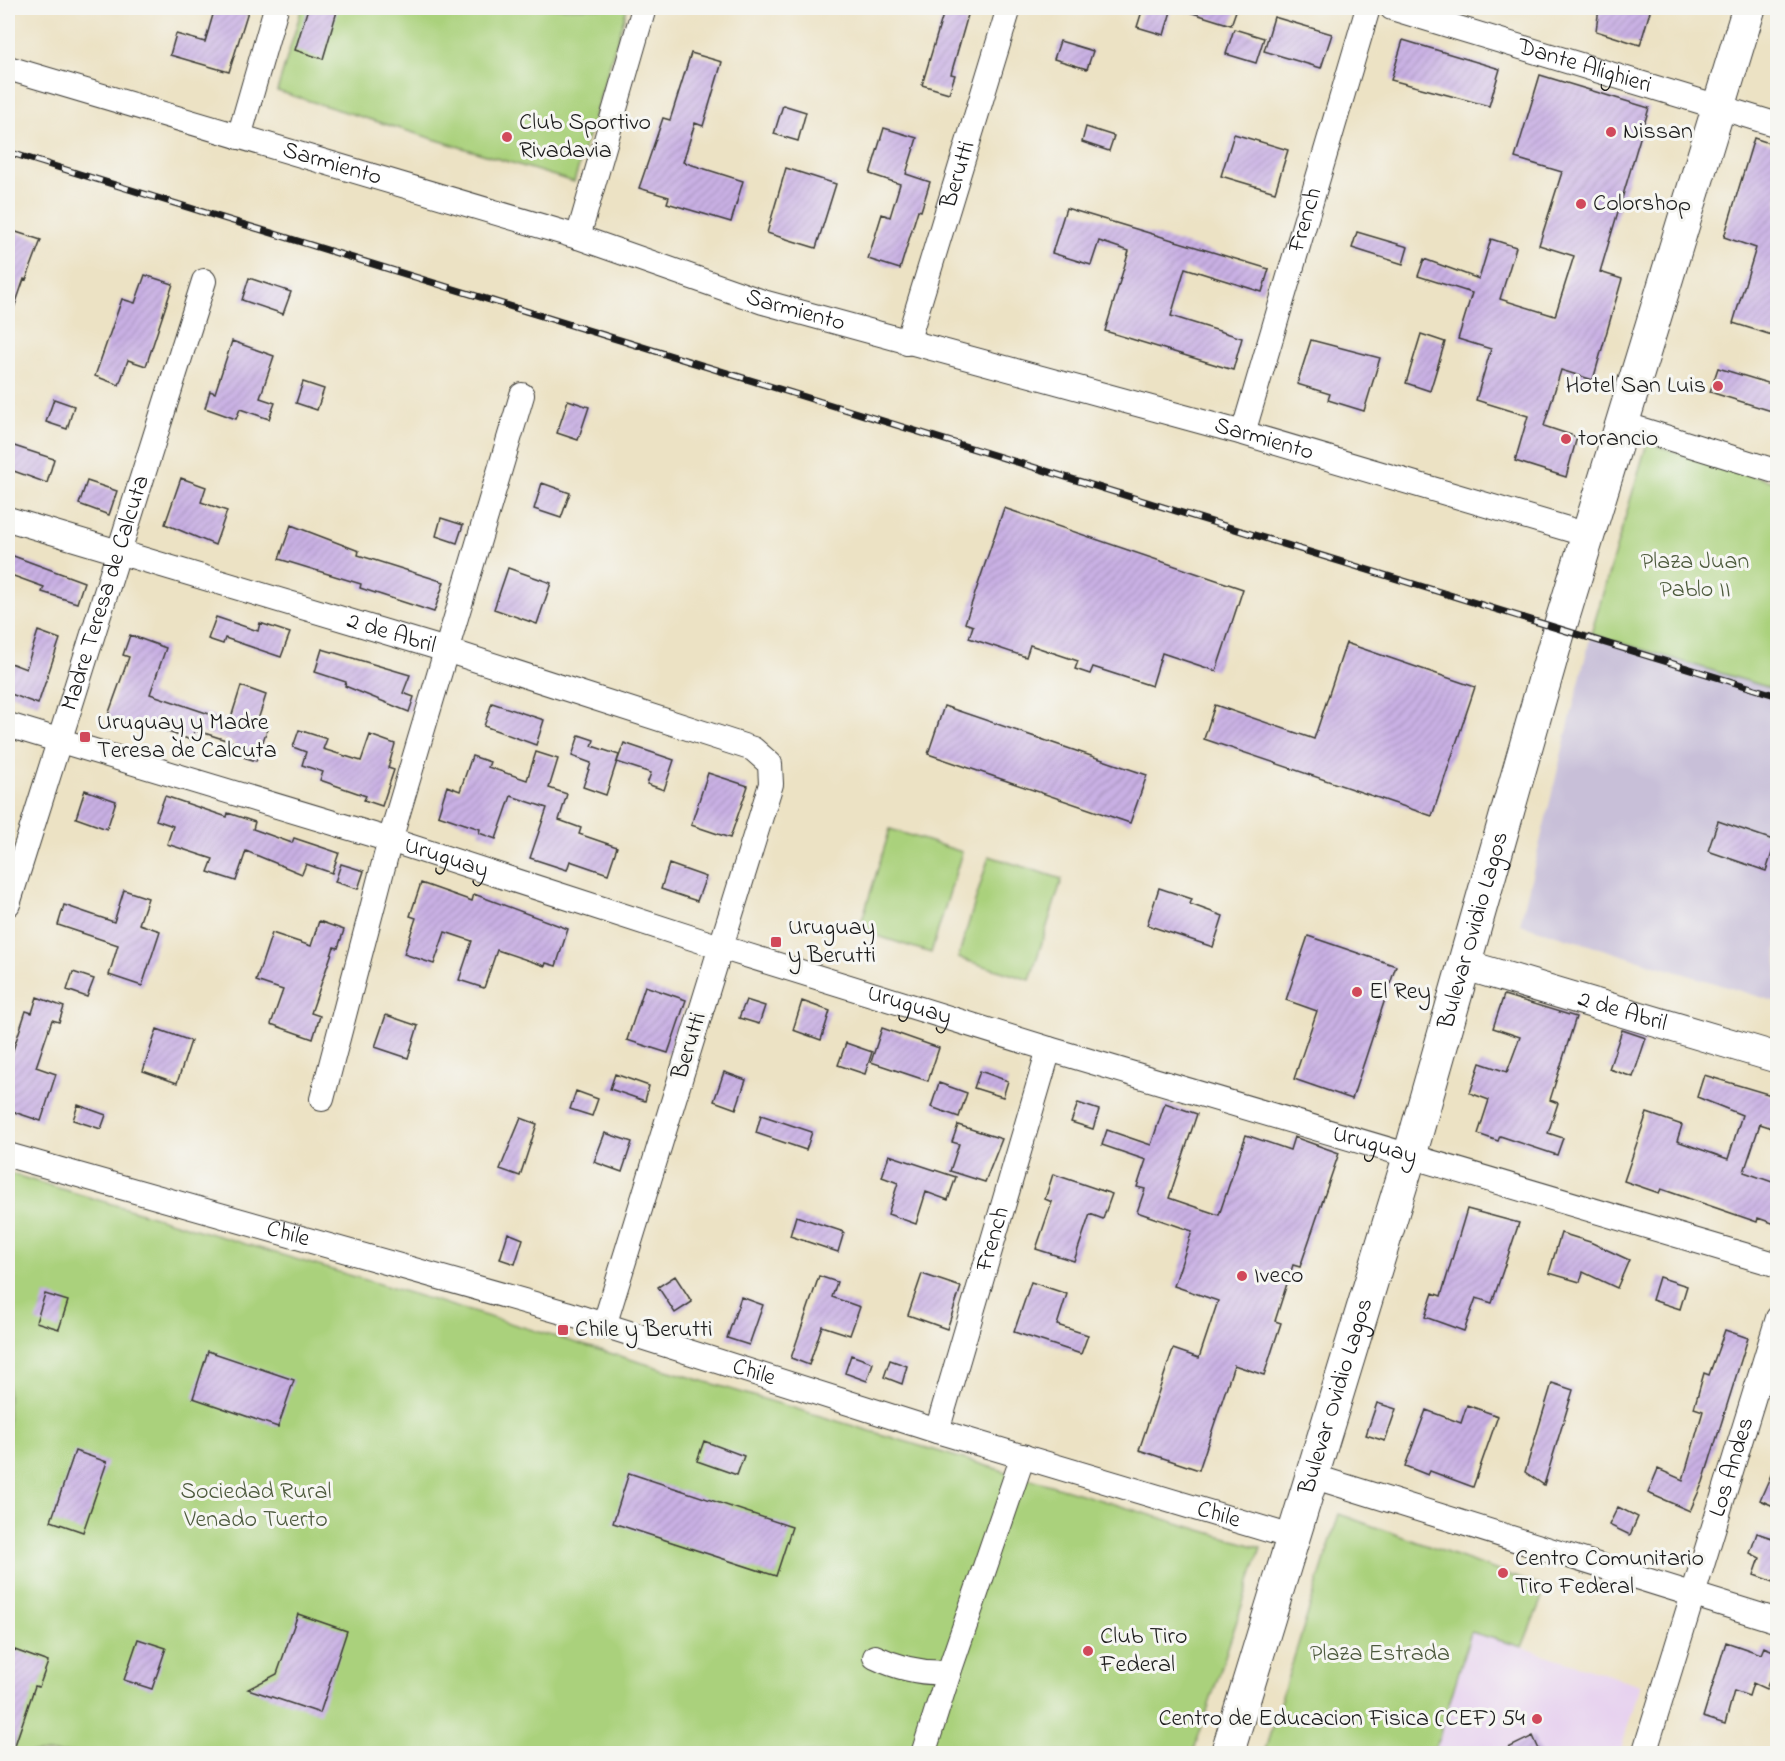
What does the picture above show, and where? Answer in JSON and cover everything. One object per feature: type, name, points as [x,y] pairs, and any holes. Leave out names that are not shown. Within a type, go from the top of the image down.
[{"type":"highway","name":"Bulevar Ovidio Lagos","points":[[1227,1754],[1410,1155],[1588,535],[1749,8]]},
{"type":"main road","name":"2 de Abril","points":[[1465,966],[1778,1058]]},
{"type":"street","points":[[238,137],[276,8]]},
{"type":"street","points":[[578,237],[644,8]]},
{"type":"street","name":"Berutti","points":[[907,343],[1009,8]]},
{"type":"street","name":"French","points":[[1243,433],[1368,8]]},
{"type":"street","name":"Dante Alighieri","points":[[1392,8],[1778,124]]},
{"type":"street","name":"Sarmiento","points":[[8,68],[578,237],[763,302],[1243,433],[1588,535]]},
{"type":"street","name":"Madre Teresa de Calcuta","points":[[8,904],[57,740],[204,282]]},
{"type":"street","points":[[322,1099],[390,840],[522,395]]},
{"type":"street","points":[[1623,424],[1778,472]]},
{"type":"street","name":"2 de Abril","points":[[8,519],[447,650],[753,749],[770,764]]},
{"type":"street","name":"Uruguay","points":[[8,725],[390,840],[720,947],[1049,1048],[1778,1265]]},
{"type":"street","name":"Berutti","points":[[604,1326],[771,784],[770,764]]},
{"type":"street","name":"French","points":[[937,1431],[1049,1048]]},
{"type":"street","name":"Chile","points":[[8,1155],[555,1310],[937,1431],[1292,1537]]},
{"type":"street","name":"Los Andes","points":[[1644,1754],[1778,1318]]},
{"type":"street","points":[[923,1754],[1023,1456]]},
{"type":"street","points":[[1312,1476],[1778,1621]]},
{"type":"street","points":[[875,1657],[888,1664],[930,1674],[949,1672]]},
{"type":"shaded area","points":[[1591,634],[1777,690],[1777,1002],[1520,924]]},
{"type":"shaded area","name":"Centro de Educacion Fisica (CEF) 54","points":[[1471,1631],[1640,1685],[1620,1753],[1434,1754]]},
{"type":"green space","name":"Club Sportivo Rivadavia","points":[[302,8],[627,8],[574,182],[277,91]]},
{"type":"green space","name":"Plaza Juan Pablo II","points":[[1647,443],[1777,483],[1777,690],[1591,634]]},
{"type":"green space","points":[[890,829],[962,852],[931,953],[859,930]]},
{"type":"green space","points":[[989,856],[1062,879],[1030,980],[958,958]]},
{"type":"green space","name":"Sociedad Rural Venado Tuerto","points":[[8,1173],[1261,1548],[1193,1753],[8,1753]]},
{"type":"green space","name":"Plaza Estrada","points":[[1339,1514],[1546,1588],[1522,1647],[1471,1632],[1434,1753],[1264,1753]]},
{"type":"building","points":[[215,8],[249,8],[229,72],[170,55],[176,34],[205,42]]},
{"type":"building","points":[[308,8],[338,8],[323,59],[295,50]]},
{"type":"building","points":[[945,8],[970,8],[951,74],[955,75],[949,93],[922,85]]},
{"type":"building","points":[[1143,8],[1172,8],[1164,35],[1137,27]]},
{"type":"building","points":[[1187,8],[1237,8],[1231,25],[1186,11]]},
{"type":"building","points":[[1599,8],[1651,8],[1640,45],[1596,31]]},
{"type":"building","points":[[1274,17],[1332,34],[1321,68],[1264,51]]},
{"type":"building","points":[[1234,29],[1264,38],[1256,63],[1226,54]]},
{"type":"building","points":[[1403,40],[1500,69],[1489,106],[1391,80]]},
{"type":"building","points":[[1060,41],[1093,51],[1087,69],[1054,59]]},
{"type":"building","points":[[691,53],[722,62],[703,126],[695,123],[683,162],[743,181],[731,222],[667,203],[669,197],[639,188],[663,118],[670,120]]},
{"type":"building","points":[[1540,75],[1649,108],[1600,272],[1622,279],[1593,380],[1561,370],[1544,426],[1577,437],[1566,477],[1515,461],[1528,416],[1476,400],[1491,349],[1458,339],[1472,293],[1418,276],[1424,259],[1479,279],[1491,239],[1516,247],[1500,299],[1555,316],[1574,256],[1539,245],[1562,172],[1515,158]]},
{"type":"building","points":[[783,105],[806,112],[798,141],[774,134]]},
{"type":"building","points":[[1086,127],[1114,136],[1109,151],[1082,142]]},
{"type":"building","points":[[884,128],[917,138],[906,174],[930,182],[921,211],[918,210],[900,269],[868,259],[882,214],[890,217],[900,184],[870,174]]},
{"type":"building","points":[[1234,134],[1288,150],[1275,192],[1221,176]]},
{"type":"building","points":[[1754,138],[1778,146],[1778,337],[1733,323],[1756,248],[1724,237]]},
{"type":"building","points":[[786,168],[836,184],[816,248],[767,233]]},
{"type":"building","points":[[1066,208],[1269,269],[1262,292],[1185,268],[1171,316],[1242,338],[1233,370],[1105,331],[1129,251],[1099,241],[1091,265],[1052,253]]},
{"type":"building","points":[[13,231],[41,240],[10,320],[8,319],[8,247]]},
{"type":"building","points":[[1357,232],[1408,247],[1403,264],[1352,248]]},
{"type":"building","points":[[145,275],[173,284],[146,366],[128,360],[119,385],[95,376],[122,299],[135,303]]},
{"type":"building","points":[[249,278],[291,292],[283,314],[242,300]]},
{"type":"building","points":[[1421,334],[1445,342],[1430,391],[1406,383]]},
{"type":"building","points":[[1311,340],[1380,358],[1364,411],[1328,400],[1330,394],[1297,384]]},
{"type":"building","points":[[232,341],[274,356],[260,398],[275,403],[269,419],[240,409],[236,419],[205,408],[210,391],[215,393]]},
{"type":"building","points":[[1718,368],[1778,386],[1778,413],[1710,392]]},
{"type":"building","points":[[303,382],[324,389],[317,410],[296,403]]},
{"type":"building","points":[[54,399],[74,406],[67,429],[46,422]]},
{"type":"building","points":[[568,400],[589,407],[578,440],[557,433]]},
{"type":"building","points":[[8,444],[54,459],[47,483],[8,469]]},
{"type":"building","points":[[181,478],[206,487],[201,502],[227,511],[215,545],[165,524]]},
{"type":"building","points":[[87,481],[117,491],[109,515],[79,504]]},
{"type":"building","points":[[542,483],[570,493],[561,518],[534,509]]},
{"type":"building","points":[[1004,508],[1243,589],[1216,671],[1162,653],[1152,686],[1093,667],[1090,674],[1075,669],[1078,661],[1030,645],[1026,657],[969,638],[973,626],[965,623]]},
{"type":"building","points":[[441,518],[463,525],[457,543],[436,536]]},
{"type":"building","points":[[291,525],[359,551],[358,555],[444,582],[434,612],[360,588],[361,584],[279,559]]},
{"type":"building","points":[[8,554],[84,582],[77,603],[42,592],[44,587],[8,574]]},
{"type":"building","points":[[508,568],[551,583],[537,624],[494,609]]},
{"type":"building","points":[[216,617],[258,631],[260,623],[290,633],[281,657],[225,638],[223,644],[208,639]]},
{"type":"building","points":[[38,631],[60,639],[38,704],[8,693],[8,662],[26,669]]},
{"type":"building","points":[[130,635],[166,648],[150,694],[230,721],[241,686],[266,695],[257,723],[268,727],[256,761],[231,753],[235,743],[195,730],[191,740],[139,722],[137,728],[107,718],[129,657],[123,655]]},
{"type":"building","points":[[1346,643],[1475,687],[1432,816],[1204,739],[1215,705],[1314,739]]},
{"type":"building","points":[[322,649],[410,675],[403,693],[414,697],[409,712],[345,686],[346,682],[315,672]]},
{"type":"building","points":[[492,703],[544,720],[536,745],[484,726]]},
{"type":"building","points":[[944,706],[1147,775],[1130,823],[928,754]]},
{"type":"building","points":[[299,730],[327,739],[323,749],[361,761],[370,735],[395,744],[388,768],[394,770],[382,806],[364,800],[366,796],[320,780],[323,772],[302,765],[306,752],[293,747]]},
{"type":"building","points":[[579,735],[594,740],[592,746],[619,755],[606,795],[583,787],[591,763],[572,756]]},
{"type":"building","points":[[624,743],[674,760],[664,790],[647,784],[651,773],[617,762]]},
{"type":"building","points":[[536,752],[558,759],[549,788],[567,794],[559,820],[581,828],[579,834],[617,847],[608,874],[570,861],[567,870],[530,858],[547,808],[511,796],[496,839],[479,833],[480,829],[438,815],[447,786],[460,791],[472,756],[490,762],[488,767],[527,780]]},
{"type":"building","points":[[708,773],[748,786],[730,838],[691,825]]},
{"type":"building","points":[[85,790],[116,801],[107,829],[76,818]]},
{"type":"building","points":[[165,796],[227,817],[228,813],[255,822],[253,829],[292,843],[294,838],[339,853],[332,873],[306,864],[302,874],[246,851],[236,881],[208,872],[213,859],[167,844],[173,826],[156,820]]},
{"type":"building","points":[[1718,821],[1776,841],[1766,871],[1708,851]]},
{"type":"building","points":[[341,864],[364,871],[358,889],[335,882]]},
{"type":"building","points":[[669,864],[706,877],[697,901],[661,889]]},
{"type":"building","points":[[421,883],[472,901],[474,894],[568,929],[556,966],[546,963],[545,966],[497,950],[484,988],[459,980],[472,941],[445,932],[434,964],[404,954],[416,918],[410,916]]},
{"type":"building","points":[[1159,888],[1192,899],[1190,904],[1223,916],[1213,947],[1147,925]]},
{"type":"building","points":[[124,890],[148,898],[139,924],[160,931],[142,986],[109,975],[118,945],[58,925],[64,905],[114,922]]},
{"type":"building","points":[[319,921],[344,930],[338,948],[334,947],[311,1013],[320,1016],[313,1039],[271,1024],[283,990],[256,981],[272,933],[311,946]]},
{"type":"building","points":[[1308,936],[1396,966],[1352,1099],[1294,1079],[1317,1011],[1286,1000]]},
{"type":"building","points":[[73,972],[94,979],[87,997],[67,990]]},
{"type":"building","points":[[645,986],[686,1000],[668,1053],[627,1040]]},
{"type":"building","points":[[1504,995],[1576,1017],[1550,1100],[1558,1103],[1548,1133],[1563,1138],[1557,1155],[1500,1136],[1498,1141],[1478,1134],[1489,1100],[1470,1093],[1480,1063],[1507,1072],[1520,1037],[1493,1028]]},
{"type":"building","points":[[37,997],[64,1007],[59,1022],[52,1020],[36,1067],[56,1074],[41,1121],[8,1110],[8,1065],[26,1011],[32,1013]]},
{"type":"building","points":[[746,1000],[765,1006],[759,1024],[739,1018]]},
{"type":"building","points":[[802,1001],[830,1011],[821,1040],[793,1030]]},
{"type":"building","points":[[386,1015],[418,1026],[408,1058],[375,1047]]},
{"type":"building","points":[[882,1028],[939,1048],[928,1081],[871,1062]]},
{"type":"building","points":[[157,1029],[191,1041],[177,1083],[143,1071]]},
{"type":"building","points":[[1622,1030],[1646,1038],[1633,1077],[1609,1069]]},
{"type":"building","points":[[846,1043],[872,1052],[865,1074],[838,1065]]},
{"type":"building","points":[[980,1071],[1008,1081],[1003,1097],[974,1088]]},
{"type":"building","points":[[724,1072],[746,1080],[736,1109],[714,1101]]},
{"type":"building","points":[[615,1074],[649,1086],[645,1101],[610,1089]]},
{"type":"building","points":[[1704,1075],[1778,1097],[1778,1130],[1760,1124],[1744,1172],[1778,1184],[1778,1225],[1758,1218],[1757,1222],[1661,1189],[1659,1193],[1624,1181],[1647,1113],[1682,1125],[1677,1141],[1728,1159],[1742,1115],[1697,1097]]},
{"type":"building","points":[[939,1083],[967,1093],[959,1117],[931,1107]]},
{"type":"building","points":[[576,1091],[598,1099],[592,1116],[570,1109]]},
{"type":"building","points":[[1078,1103],[1099,1110],[1093,1129],[1071,1122]]},
{"type":"building","points":[[1165,1103],[1197,1114],[1169,1198],[1219,1215],[1246,1135],[1290,1150],[1294,1137],[1339,1153],[1300,1267],[1293,1265],[1275,1321],[1281,1323],[1264,1375],[1234,1365],[1199,1470],[1139,1450],[1173,1349],[1199,1358],[1218,1301],[1174,1286],[1192,1231],[1137,1212],[1145,1189],[1137,1187],[1146,1160],[1102,1145],[1107,1130],[1151,1145]]},
{"type":"building","points":[[78,1105],[106,1115],[101,1129],[73,1120]]},
{"type":"building","points":[[761,1115],[812,1132],[806,1150],[756,1133]]},
{"type":"building","points":[[521,1118],[537,1124],[520,1176],[500,1169]]},
{"type":"building","points":[[958,1125],[1002,1139],[985,1182],[950,1171],[959,1144],[952,1142]]},
{"type":"building","points":[[605,1133],[632,1142],[622,1172],[594,1162]]},
{"type":"building","points":[[889,1155],[956,1177],[948,1200],[926,1192],[916,1224],[888,1214],[898,1183],[882,1177]]},
{"type":"building","points":[[1053,1174],[1112,1194],[1103,1219],[1090,1214],[1074,1261],[1036,1249],[1052,1202],[1045,1199]]},
{"type":"building","points":[[1467,1209],[1519,1223],[1492,1303],[1476,1298],[1464,1331],[1425,1317],[1433,1293],[1441,1296]]},
{"type":"building","points":[[796,1216],[844,1232],[838,1252],[790,1236]]},
{"type":"building","points":[[508,1233],[523,1239],[515,1264],[500,1259]]},
{"type":"building","points":[[1561,1233],[1590,1242],[1629,1260],[1617,1288],[1583,1272],[1580,1282],[1549,1273]]},
{"type":"building","points":[[922,1274],[961,1287],[947,1329],[908,1315]]},
{"type":"building","points":[[675,1276],[692,1302],[675,1313],[658,1287]]},
{"type":"building","points":[[819,1276],[837,1282],[832,1297],[860,1307],[850,1335],[822,1326],[809,1365],[791,1358]]},
{"type":"building","points":[[1659,1277],[1687,1286],[1680,1309],[1652,1300]]},
{"type":"building","points":[[1031,1282],[1067,1294],[1057,1325],[1088,1335],[1081,1354],[1014,1332]]},
{"type":"building","points":[[45,1294],[68,1301],[59,1329],[36,1322]]},
{"type":"building","points":[[741,1297],[763,1305],[749,1345],[727,1338]]},
{"type":"building","points":[[1725,1330],[1748,1338],[1703,1482],[1690,1511],[1648,1493],[1658,1469],[1683,1480],[1703,1411],[1694,1408],[1704,1373],[1709,1375]]},
{"type":"building","points":[[208,1351],[294,1380],[278,1427],[193,1398]]},
{"type":"building","points":[[851,1355],[873,1363],[867,1381],[845,1373]]},
{"type":"building","points":[[890,1360],[907,1366],[902,1384],[884,1377]]},
{"type":"building","points":[[1552,1383],[1573,1390],[1544,1485],[1525,1472]]},
{"type":"building","points":[[1377,1403],[1396,1409],[1385,1441],[1366,1435]]},
{"type":"building","points":[[1467,1405],[1498,1416],[1473,1487],[1430,1471],[1428,1475],[1405,1466],[1426,1410],[1461,1423]]},
{"type":"building","points":[[704,1441],[744,1456],[737,1475],[697,1461]]},
{"type":"building","points":[[75,1451],[107,1462],[83,1532],[51,1521]]},
{"type":"building","points":[[1778,1459],[1778,1508],[1760,1500]]},
{"type":"building","points":[[629,1473],[792,1527],[776,1576],[613,1523]]},
{"type":"building","points":[[1618,1507],[1638,1517],[1630,1535],[1609,1525]]},
{"type":"building","points":[[1757,1533],[1778,1540],[1778,1573],[1774,1582],[1754,1575],[1760,1558],[1750,1553]]},
{"type":"building","points":[[298,1614],[347,1631],[320,1713],[248,1689],[277,1674]]},
{"type":"building","points":[[138,1639],[166,1648],[152,1689],[124,1680]]},
{"type":"building","points":[[1726,1642],[1761,1654],[1764,1647],[1778,1653],[1778,1674],[1773,1672],[1766,1689],[1753,1683],[1749,1696],[1734,1691],[1725,1724],[1703,1717]]},
{"type":"building","points":[[12,1649],[48,1662],[39,1687],[35,1686],[12,1754],[8,1754],[8,1662]]},
{"type":"building","points":[[1533,1736],[1541,1754],[1496,1754]]},
{"type":"railway","points":[[8,152],[1778,696]]},
{"type":"place","name":"Nissan","points":[[1611,132]]},
{"type":"place","name":"Club Sportivo Rivadavia","points":[[507,137]]},
{"type":"place","name":"Colorshop","points":[[1581,204]]},
{"type":"place","name":"Hotel San Luis","points":[[1718,386]]},
{"type":"place","name":"torancio","points":[[1566,439]]},
{"type":"place","name":"Uruguay y Madre Teresa de Calcuta","points":[[85,737]]},
{"type":"place","name":"Uruguay y Berutti","points":[[776,942]]},
{"type":"place","name":"El Rey","points":[[1357,992]]},
{"type":"place","name":"Iveco","points":[[1242,1276]]},
{"type":"place","name":"Chile y Berutti","points":[[563,1330]]},
{"type":"place","name":"Centro Comunitario Tiro Federal","points":[[1503,1573]]},
{"type":"place","name":"Club Tiro Federal","points":[[1088,1651]]},
{"type":"place","name":"Centro de Educacion Fisica (CEF) 54","points":[[1537,1719]]}]
